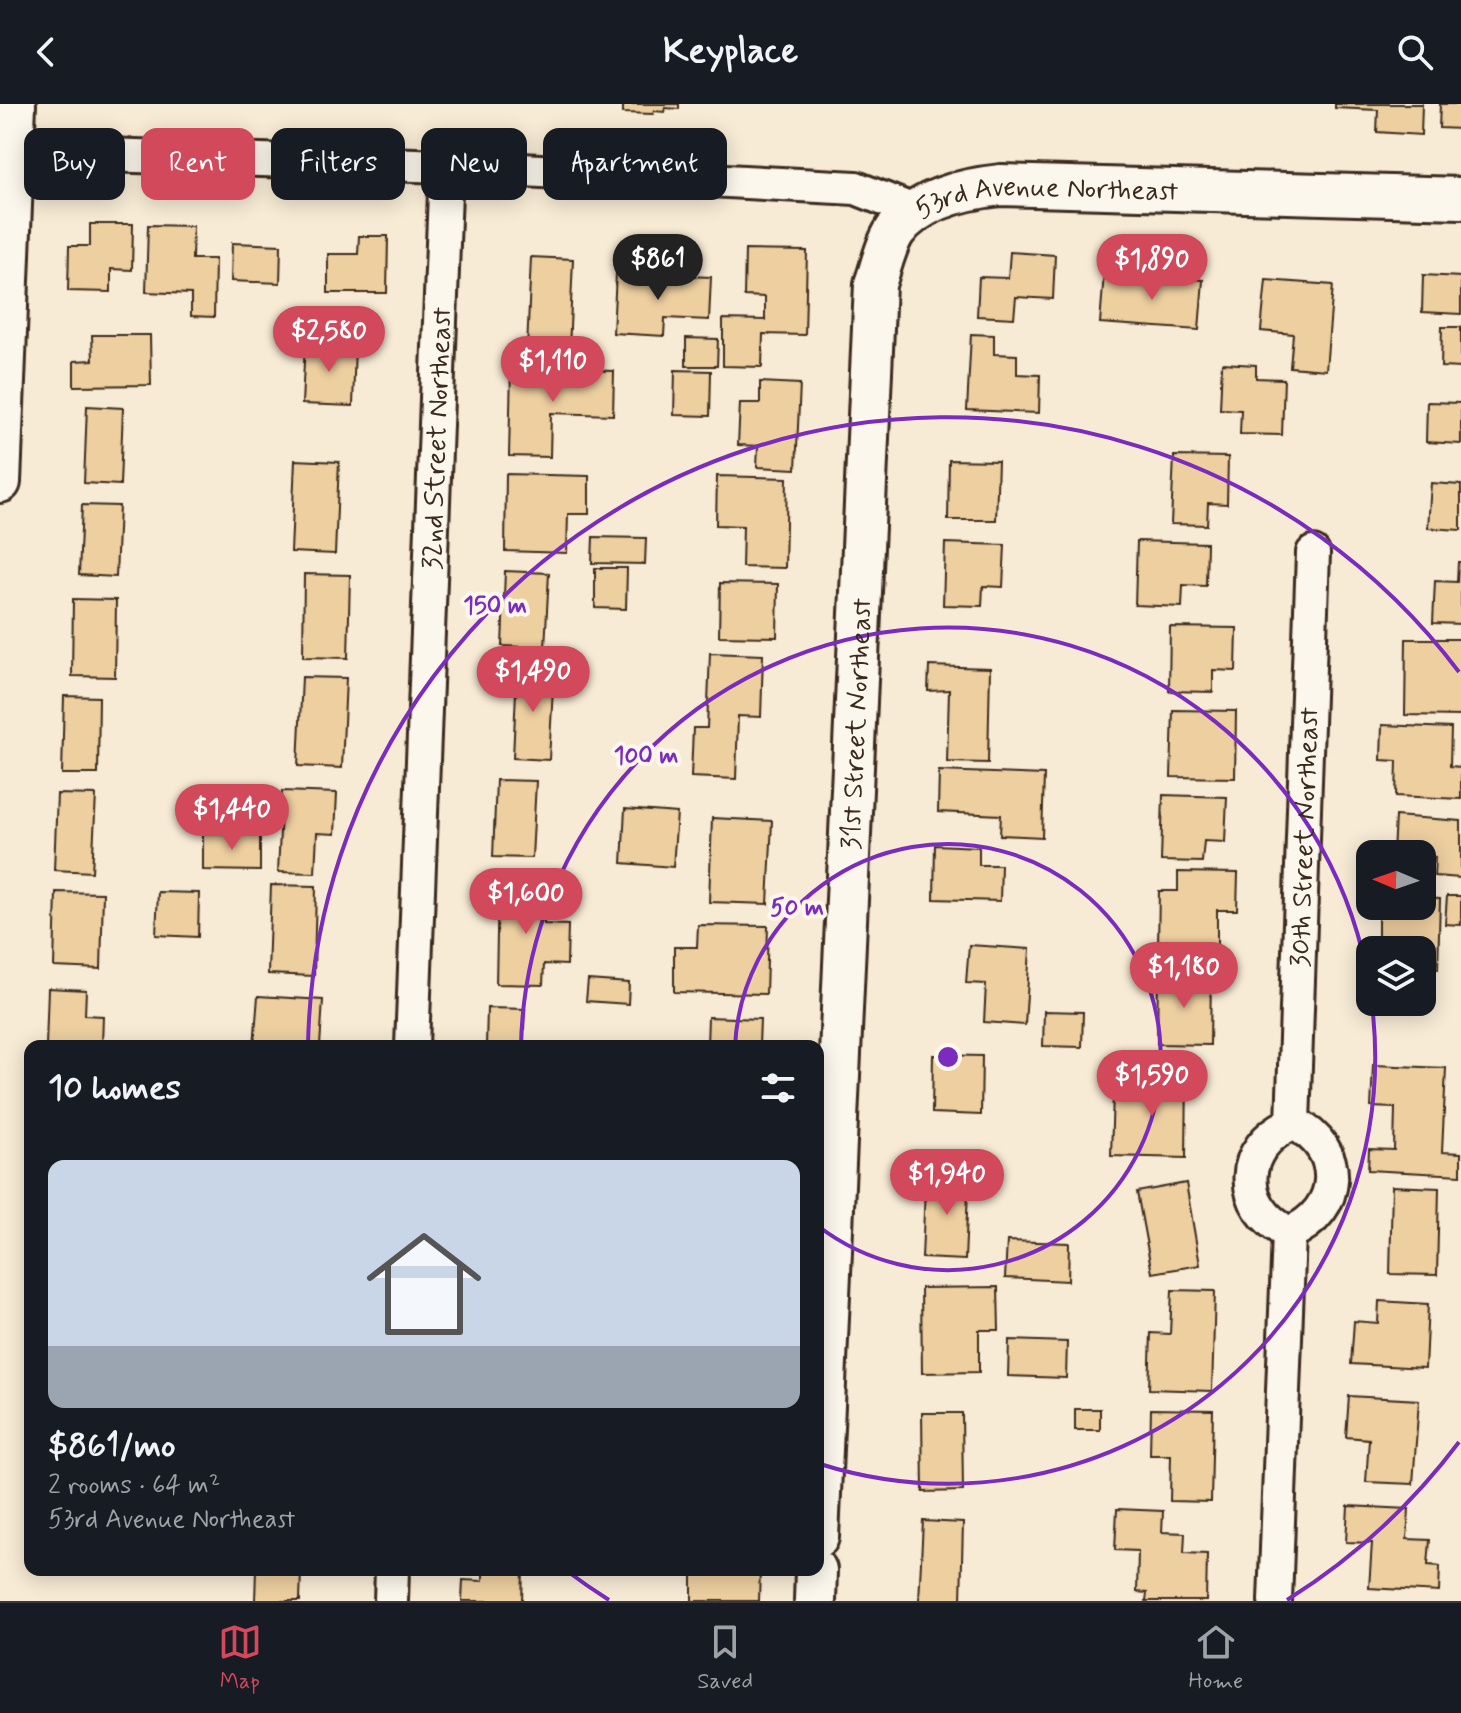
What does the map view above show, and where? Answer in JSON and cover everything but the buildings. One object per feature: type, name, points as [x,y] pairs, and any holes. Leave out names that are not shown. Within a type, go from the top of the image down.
[{"type":"street","points":[[0,482],[15,104]]},
{"type":"street","name":"53rd Avenue Northeast","points":[[13,152],[421,165]]},
{"type":"street","name":"53rd Avenue Northeast","points":[[527,170],[856,188],[914,211],[950,195],[1001,185],[1461,198]]},
{"type":"street","name":"32nd Street Northeast","points":[[412,1040],[445,200]]},
{"type":"street","name":"31st Street Northeast","points":[[824,1405],[875,284],[893,233],[914,211]]},
{"type":"street","name":"30th Street Northeast","points":[[1293,1123],[1313,553]]},
{"type":"street","points":[[1293,1123],[1304,1128],[1322,1146],[1331,1170],[1331,1183],[1328,1197],[1312,1220],[1289,1233],[1276,1227],[1256,1205],[1250,1176],[1259,1148],[1279,1128],[1293,1123]]},
{"type":"street","points":[[1275,1601],[1289,1233]]},
{"type":"street","points":[[391,1601],[392,1576]]},
{"type":"street","points":[[815,1601],[816,1576]]}]
